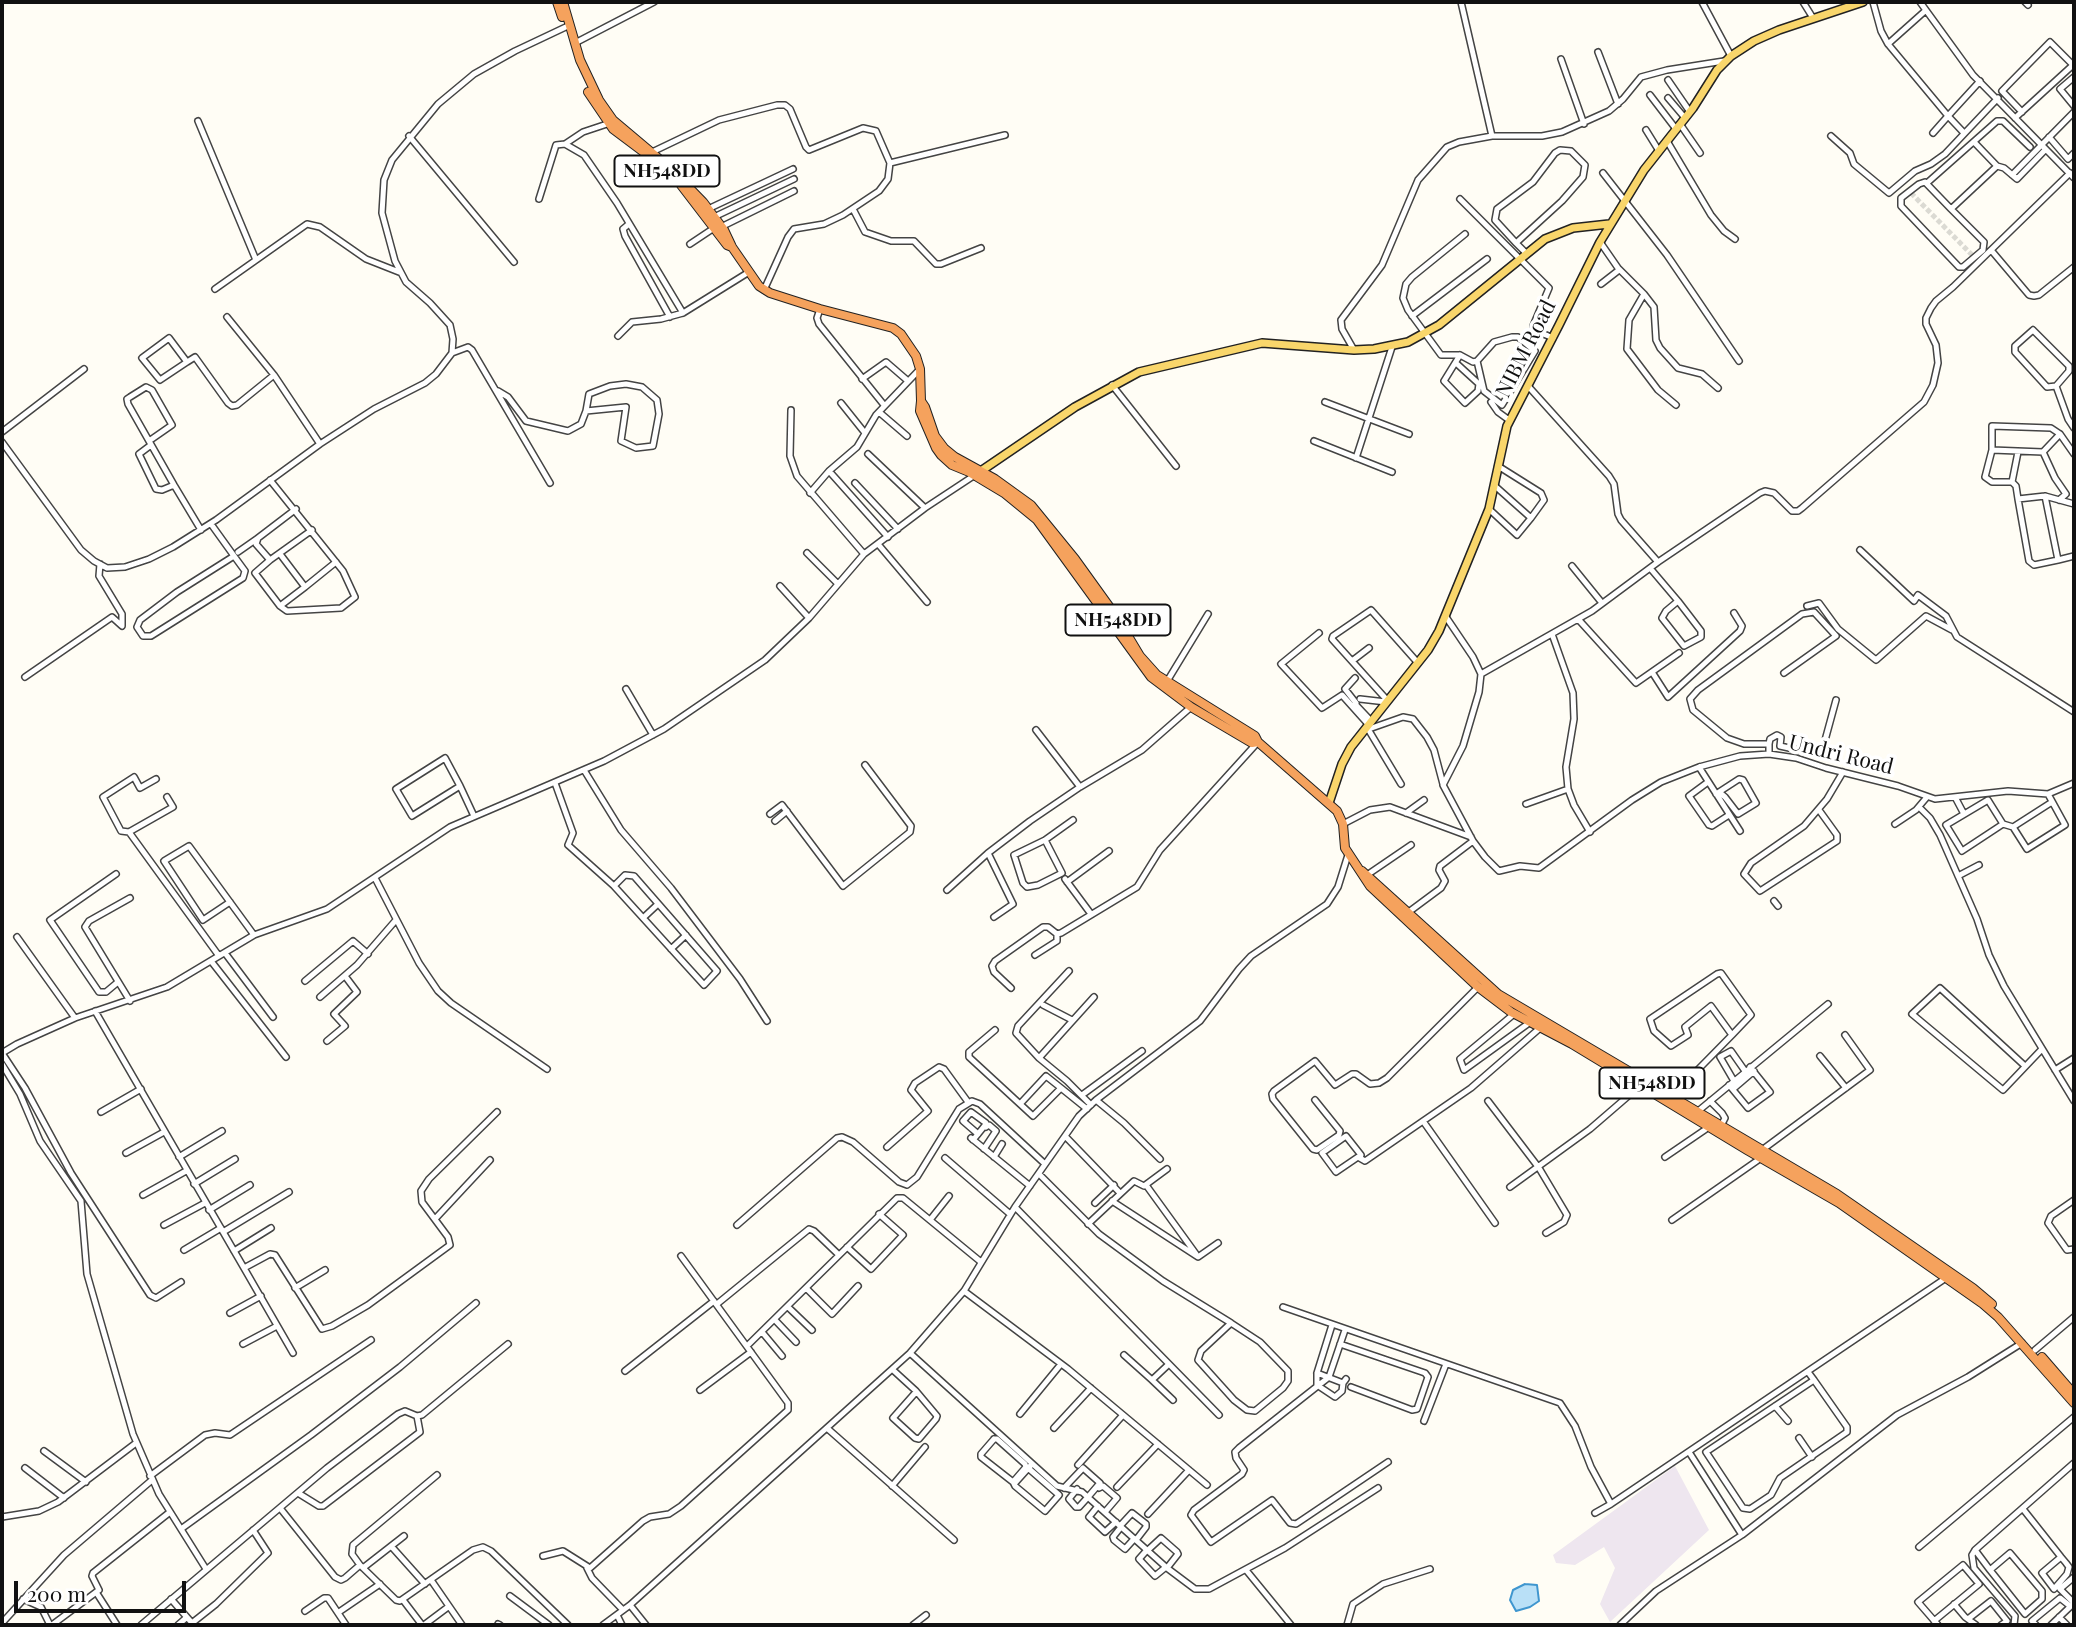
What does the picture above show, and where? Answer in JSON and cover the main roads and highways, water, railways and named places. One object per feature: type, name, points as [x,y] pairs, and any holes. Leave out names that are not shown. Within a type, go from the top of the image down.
[{"type":"highway","name":"NH548DD","points":[[557,2],[595,99],[611,122],[686,183],[749,272],[771,293],[893,328],[912,347],[920,369],[921,401],[935,436],[944,449],[978,473],[1017,493],[1103,598],[1140,656],[1165,684],[1191,707],[1252,743],[1258,742]]},
{"type":"highway","name":"NH548DD","points":[[563,2],[568,26],[595,99]]},
{"type":"highway","name":"NH548DD","points":[[1165,684],[1255,736],[1258,742],[1329,803],[1337,811],[1343,824],[1344,842],[1349,855],[1370,886],[1498,994],[1721,1126],[1839,1203],[1946,1278],[1991,1310],[2074,1403]]},
{"type":"highway","name":"NH548DD","points":[[1357,867],[1478,987],[1514,1014],[1572,1044],[1709,1127],[1837,1194],[1973,1288],[1997,1309],[2074,1394]]},
{"type":"main road","name":"NIBM Road","points":[[1329,803],[1345,757],[1434,641],[1446,617],[1489,509],[1503,436],[1509,420],[1609,224],[1625,199],[1728,59],[1754,41],[1863,2]]},
{"type":"main road","points":[[978,473],[1053,421],[1139,372],[1252,344],[1273,342],[1308,348],[1354,350],[1392,346],[1424,334],[1523,255],[1556,233],[1609,224]]},
{"type":"water","points":[[1525,1584],[1537,1585],[1539,1601],[1516,1611],[1510,1600],[1513,1590]]},
{"type":"tunnel","points":[[1911,193],[1973,256]]}]
